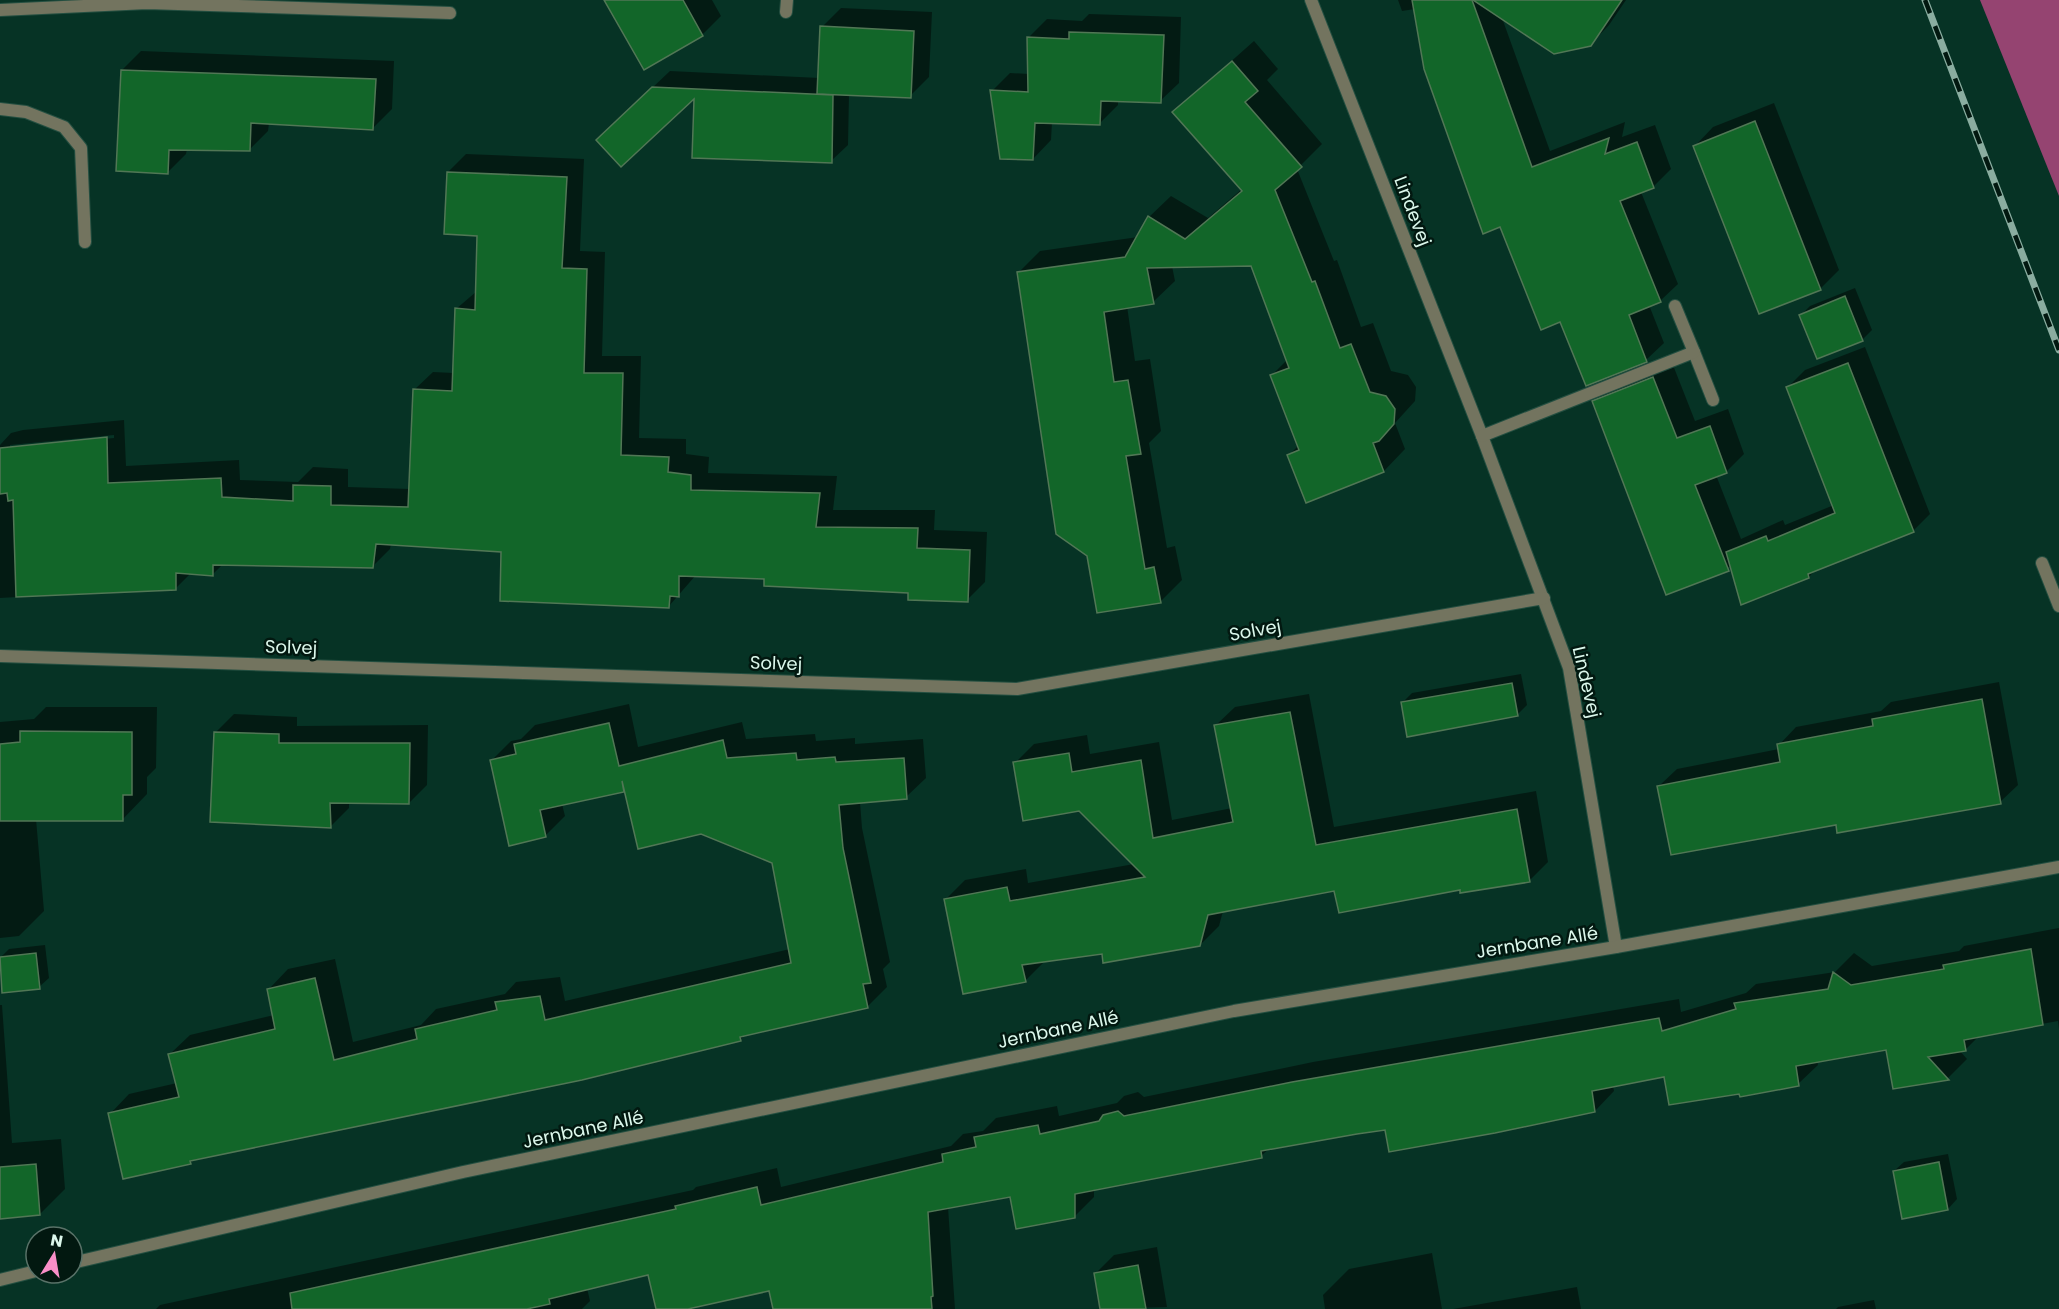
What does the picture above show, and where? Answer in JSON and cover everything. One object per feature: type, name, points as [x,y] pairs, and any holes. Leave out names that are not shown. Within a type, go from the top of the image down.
[{"type":"street","name":"Lindevej","points":[[1311,0],[1482,436],[1569,668],[1616,947]]},
{"type":"street","points":[[0,10],[147,3],[450,13]]},
{"type":"street","points":[[0,109],[26,112],[64,127],[81,148],[85,242]]},
{"type":"street","points":[[1675,306],[1713,399]]},
{"type":"street","points":[[1482,436],[1694,352]]},
{"type":"street","points":[[2042,563],[2059,606]]},
{"type":"street","name":"Solvej","points":[[0,656],[1017,689],[1544,598]]},
{"type":"street","name":"Jernbane Allé","points":[[84,1260],[463,1172],[1234,1011],[1616,947],[2059,867]]},
{"type":"street","points":[[0,1280],[24,1274]]},
{"type":"shaded area","points":[[1980,0],[2059,0],[2059,196]]},
{"type":"building","points":[[604,0],[683,0],[703,36],[644,70]]},
{"type":"building","points":[[1412,0],[1472,0],[1532,167],[1609,138],[1605,154],[1637,142],[1654,188],[1620,201],[1661,302],[1629,315],[1647,362],[1586,386],[1560,322],[1541,330],[1500,227],[1483,234],[1424,69]]},
{"type":"building","points":[[1473,0],[1622,0],[1591,46],[1554,54]]},
{"type":"building","points":[[820,26],[914,31],[911,98],[817,94]]},
{"type":"building","points":[[1069,32],[1164,35],[1161,103],[1101,101],[1100,125],[1035,123],[1033,160],[1000,159],[990,90],[1028,92],[1027,37],[1069,39]]},
{"type":"building","points":[[1232,61],[1258,91],[1245,102],[1302,167],[1275,190],[1312,282],[1315,281],[1340,348],[1351,344],[1370,392],[1386,396],[1395,409],[1394,424],[1379,441],[1373,443],[1384,472],[1306,503],[1287,455],[1299,450],[1270,375],[1289,368],[1251,266],[1147,268],[1154,304],[1104,312],[1114,382],[1128,380],[1141,454],[1126,456],[1145,569],[1154,567],[1161,603],[1097,613],[1087,556],[1056,534],[1017,272],[1125,257],[1148,216],[1185,239],[1242,191],[1172,112]]},
{"type":"building","points":[[121,70],[376,79],[373,130],[251,123],[250,151],[169,150],[168,174],[116,171]]},
{"type":"building","points":[[652,87],[833,95],[832,163],[692,158],[694,99],[621,167],[596,140]]},
{"type":"building","points":[[1755,121],[1821,290],[1759,314],[1693,146]]},
{"type":"building","points":[[447,172],[567,177],[562,268],[587,269],[584,373],[623,373],[621,455],[669,457],[668,472],[691,475],[691,490],[820,493],[816,527],[918,528],[917,548],[970,550],[968,602],[908,600],[908,593],[764,586],[764,579],[679,576],[679,597],[670,596],[669,608],[500,601],[501,552],[376,544],[373,568],[213,565],[213,576],[176,573],[176,590],[16,597],[13,500],[8,501],[7,493],[0,494],[0,448],[107,437],[108,483],[221,478],[222,497],[293,501],[293,485],[331,486],[331,505],[408,507],[413,389],[452,391],[455,308],[475,310],[477,236],[444,234]]},
{"type":"building","points":[[1845,296],[1863,341],[1817,359],[1799,315]]},
{"type":"building","points":[[1848,363],[1914,532],[1808,574],[1809,578],[1741,605],[1726,552],[1766,536],[1768,541],[1835,513],[1786,387]]},
{"type":"building","points":[[1653,377],[1677,438],[1710,426],[1727,473],[1695,485],[1729,571],[1666,595],[1592,401]]},
{"type":"building","points":[[1512,683],[1518,716],[1407,737],[1401,702]]},
{"type":"building","points":[[1982,699],[2001,804],[1837,833],[1836,825],[1671,855],[1657,786],[1780,762],[1777,744],[1873,726],[1872,719]]},
{"type":"building","points":[[1290,712],[1316,845],[1517,809],[1530,882],[1460,893],[1460,890],[1339,913],[1334,891],[1208,915],[1200,946],[1103,963],[1102,954],[1022,965],[1026,982],[963,994],[944,899],[1007,887],[1010,901],[1145,877],[1079,811],[1023,821],[1013,762],[1069,753],[1072,772],[1141,760],[1153,838],[1233,822],[1214,725]]},
{"type":"building","points":[[609,723],[619,766],[723,740],[727,758],[796,753],[797,760],[835,757],[836,762],[904,758],[907,799],[839,805],[843,848],[871,983],[863,984],[868,1008],[740,1037],[741,1041],[582,1080],[190,1161],[191,1164],[123,1179],[108,1113],[179,1097],[168,1054],[275,1029],[267,989],[315,978],[334,1060],[417,1039],[415,1029],[497,1010],[495,1002],[540,996],[545,1020],[791,963],[772,863],[701,834],[638,849],[622,781],[624,792],[540,810],[546,837],[509,846],[490,760],[516,754],[514,744]]},
{"type":"building","points":[[20,731],[132,732],[132,795],[123,795],[123,821],[0,821],[0,744],[20,742]]},
{"type":"building","points":[[214,732],[279,734],[279,743],[410,743],[409,804],[330,803],[331,828],[210,822]]},
{"type":"building","points":[[2031,949],[2043,1025],[1964,1040],[1966,1051],[1928,1057],[1949,1080],[1893,1089],[1886,1050],[1796,1066],[1799,1086],[1740,1097],[1739,1094],[1669,1105],[1664,1077],[1592,1091],[1595,1112],[1495,1133],[1389,1152],[1385,1130],[1357,1134],[1261,1151],[1262,1158],[1075,1194],[1075,1218],[1016,1229],[1010,1197],[928,1212],[932,1309],[773,1309],[769,1291],[688,1309],[656,1309],[648,1275],[549,1299],[550,1304],[527,1309],[292,1309],[290,1293],[676,1209],[675,1206],[757,1187],[761,1205],[943,1162],[942,1154],[976,1147],[974,1137],[1038,1125],[1040,1134],[1099,1121],[1103,1115],[1118,1111],[1124,1116],[1292,1082],[1659,1018],[1662,1031],[1736,1009],[1734,1003],[1828,989],[1833,972],[1851,985],[1944,969],[1943,965]]},
{"type":"building","points":[[36,953],[40,989],[2,993],[0,957]]},
{"type":"building","points":[[1939,1162],[1948,1210],[1902,1219],[1893,1171]]},
{"type":"building","points":[[36,1164],[40,1215],[0,1219],[0,1167]]},
{"type":"building","points":[[1138,1265],[1146,1309],[1100,1309],[1094,1273]]},
{"type":"railway","points":[[1925,0],[2059,350]]}]
